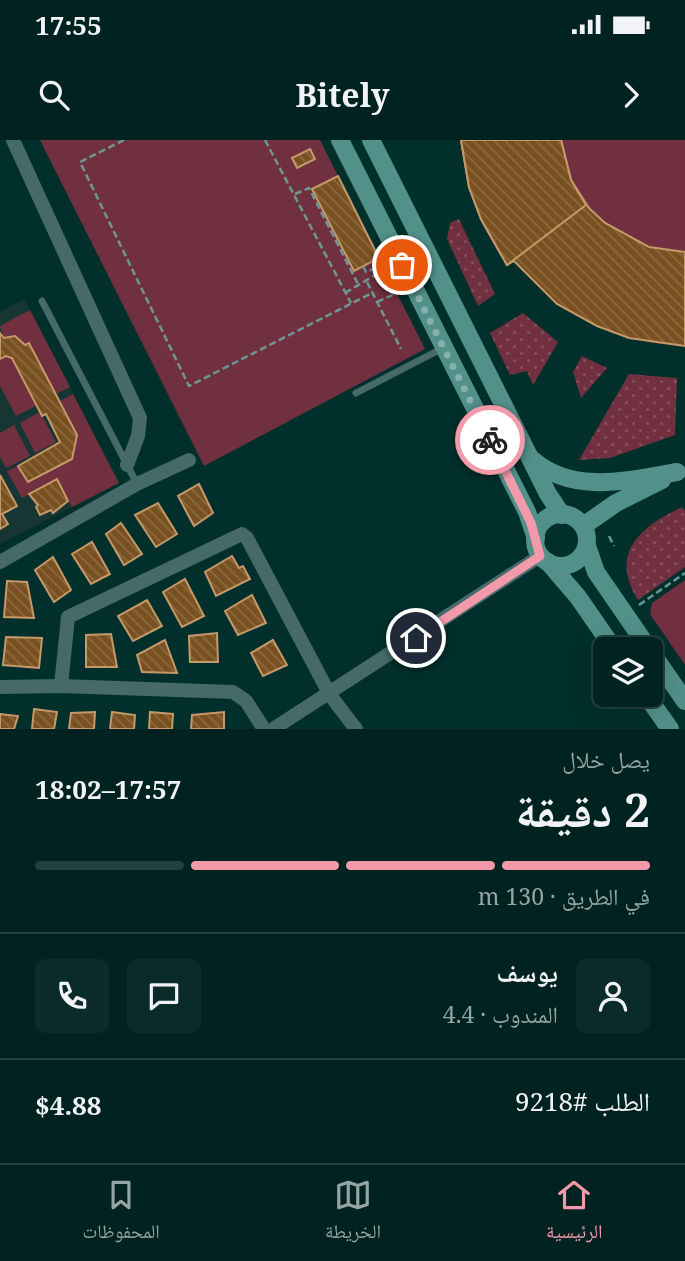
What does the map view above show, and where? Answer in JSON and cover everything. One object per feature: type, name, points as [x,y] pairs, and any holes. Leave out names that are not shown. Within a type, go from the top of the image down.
[{"type":"street","points":[[13,140],[140,418],[138,436],[127,465]]},
{"type":"street","points":[[340,140],[527,512],[544,559],[578,597],[606,637]]},
{"type":"street","points":[[371,140],[530,458],[562,514]]},
{"type":"street","points":[[372,204],[396,193]]},
{"type":"street","points":[[530,458],[552,474],[573,481],[628,479],[681,471]]},
{"type":"street","points":[[0,562],[137,484],[189,460]]},
{"type":"street","points":[[583,526],[617,503],[681,471]]},
{"type":"street","points":[[536,538],[546,519],[562,514],[576,519],[583,526],[596,572],[640,637]]},
{"type":"street","points":[[61,685],[68,617],[242,534],[247,538],[330,695],[356,729]]},
{"type":"street","points":[[544,559],[561,566],[574,563],[587,546]]},
{"type":"street","points":[[273,729],[544,559]]},
{"type":"street","points":[[663,670],[685,701]]},
{"type":"street","points":[[0,687],[61,685],[233,692],[241,696],[264,729]]},
{"type":"street","points":[[654,707],[670,729]]},
{"type":"lane","points":[[41,301],[137,484]]},
{"type":"lane","points":[[356,393],[444,348]]},
{"type":"path","points":[[124,140],[80,162],[189,386],[372,293]]},
{"type":"path","points":[[265,140],[351,303]]},
{"type":"path","points":[[294,195],[309,188],[359,286]]},
{"type":"path","points":[[363,267],[366,272],[380,266],[382,271],[365,279],[401,349]]},
{"type":"path","points":[[345,293],[367,282]]},
{"type":"path","points":[[377,302],[397,293]]},
{"type":"path","points":[[609,536],[614,545]]},
{"type":"path","points":[[639,605],[685,573]]},
{"type":"shaded area","points":[[40,140],[320,140],[425,349],[204,466]]},
{"type":"shaded area","points":[[461,140],[685,140],[685,346],[636,339],[590,322],[550,296],[514,261],[507,265],[475,206]]},
{"type":"shaded area","points":[[459,219],[495,294],[478,306],[447,239],[450,223]]},
{"type":"shaded area","points":[[24,299],[119,483],[0,544],[0,312]]},
{"type":"shaded area","points":[[30,310],[70,387],[56,394],[29,343],[25,345],[15,336],[4,338],[0,326]]},
{"type":"shaded area","points":[[523,313],[558,342],[533,385],[527,371],[510,375],[490,333]]},
{"type":"shaded area","points":[[6,356],[12,358],[36,406],[16,416],[0,386],[0,359]]},
{"type":"shaded area","points":[[582,356],[607,368],[581,398],[573,372]]},
{"type":"shaded area","points":[[629,374],[677,378],[675,435],[610,458],[579,460]]},
{"type":"shaded area","points":[[73,394],[119,483],[72,507],[57,480],[22,498],[7,471],[18,466],[28,482],[72,459],[77,435],[60,401]]},
{"type":"shaded area","points":[[40,412],[56,442],[35,453],[20,423]]},
{"type":"shaded area","points":[[14,425],[30,456],[6,468],[0,457],[0,433]]},
{"type":"shaded area","points":[[682,507],[685,511],[685,567],[638,600],[630,583],[628,554],[643,532],[667,514]]},
{"type":"shaded area","points":[[685,580],[685,665],[650,614],[652,603]]},
{"type":"building","points":[[461,140],[561,140],[571,180],[589,208],[605,223],[649,247],[685,252],[685,346],[629,338],[597,326],[557,304],[514,261],[507,265],[481,219],[469,187]]},
{"type":"building","points":[[461,140],[561,140],[571,180],[586,205],[507,265],[481,219],[469,187]]},
{"type":"building","points":[[310,149],[315,159],[297,168],[292,158]]},
{"type":"building","points":[[338,176],[379,258],[354,271],[312,189]]},
{"type":"building","points":[[0,333],[4,338],[15,336],[25,345],[29,343],[77,435],[72,459],[28,482],[18,466],[60,442],[46,414],[42,416],[12,358],[6,356],[0,359]]},
{"type":"building","points":[[0,475],[17,506],[2,514],[8,524],[0,529]]},
{"type":"building","points":[[57,479],[68,501],[53,513],[51,510],[40,515],[36,507],[38,505],[29,494]]},
{"type":"building","points":[[199,484],[213,513],[194,526],[178,496]]},
{"type":"building","points":[[158,503],[177,534],[156,547],[135,515]]},
{"type":"building","points":[[121,523],[142,554],[124,565],[106,534]]},
{"type":"building","points":[[92,542],[110,574],[91,584],[72,554]]},
{"type":"building","points":[[232,556],[239,568],[243,566],[250,579],[216,596],[205,572]]},
{"type":"building","points":[[53,557],[71,590],[54,602],[35,570]]},
{"type":"building","points":[[185,579],[204,616],[182,627],[163,592]]},
{"type":"building","points":[[7,581],[27,582],[34,618],[4,617]]},
{"type":"building","points":[[252,595],[266,623],[238,635],[225,611]]},
{"type":"building","points":[[147,600],[162,626],[133,641],[118,616]]},
{"type":"building","points":[[217,633],[218,662],[190,662],[189,636]]},
{"type":"building","points":[[111,634],[117,667],[86,667],[86,635]]},
{"type":"building","points":[[6,637],[42,638],[39,668],[3,665]]},
{"type":"building","points":[[165,640],[177,673],[142,672],[137,655]]},
{"type":"building","points":[[273,640],[287,665],[263,676],[251,653]]},
{"type":"building","points":[[34,709],[57,712],[54,729],[32,729]]},
{"type":"building","points":[[95,712],[94,729],[69,729],[71,713]]},
{"type":"building","points":[[112,712],[135,715],[134,729],[110,729]]},
{"type":"building","points":[[150,712],[173,714],[172,729],[149,729]]},
{"type":"building","points":[[224,712],[224,729],[191,729],[192,715]]},
{"type":"building","points":[[0,714],[18,716],[14,729],[0,729]]},
{"type":"way so far","points":[[402,265],[490,440]]},
{"type":"route","points":[[416,638],[540,556],[531,523],[490,440]]}]
